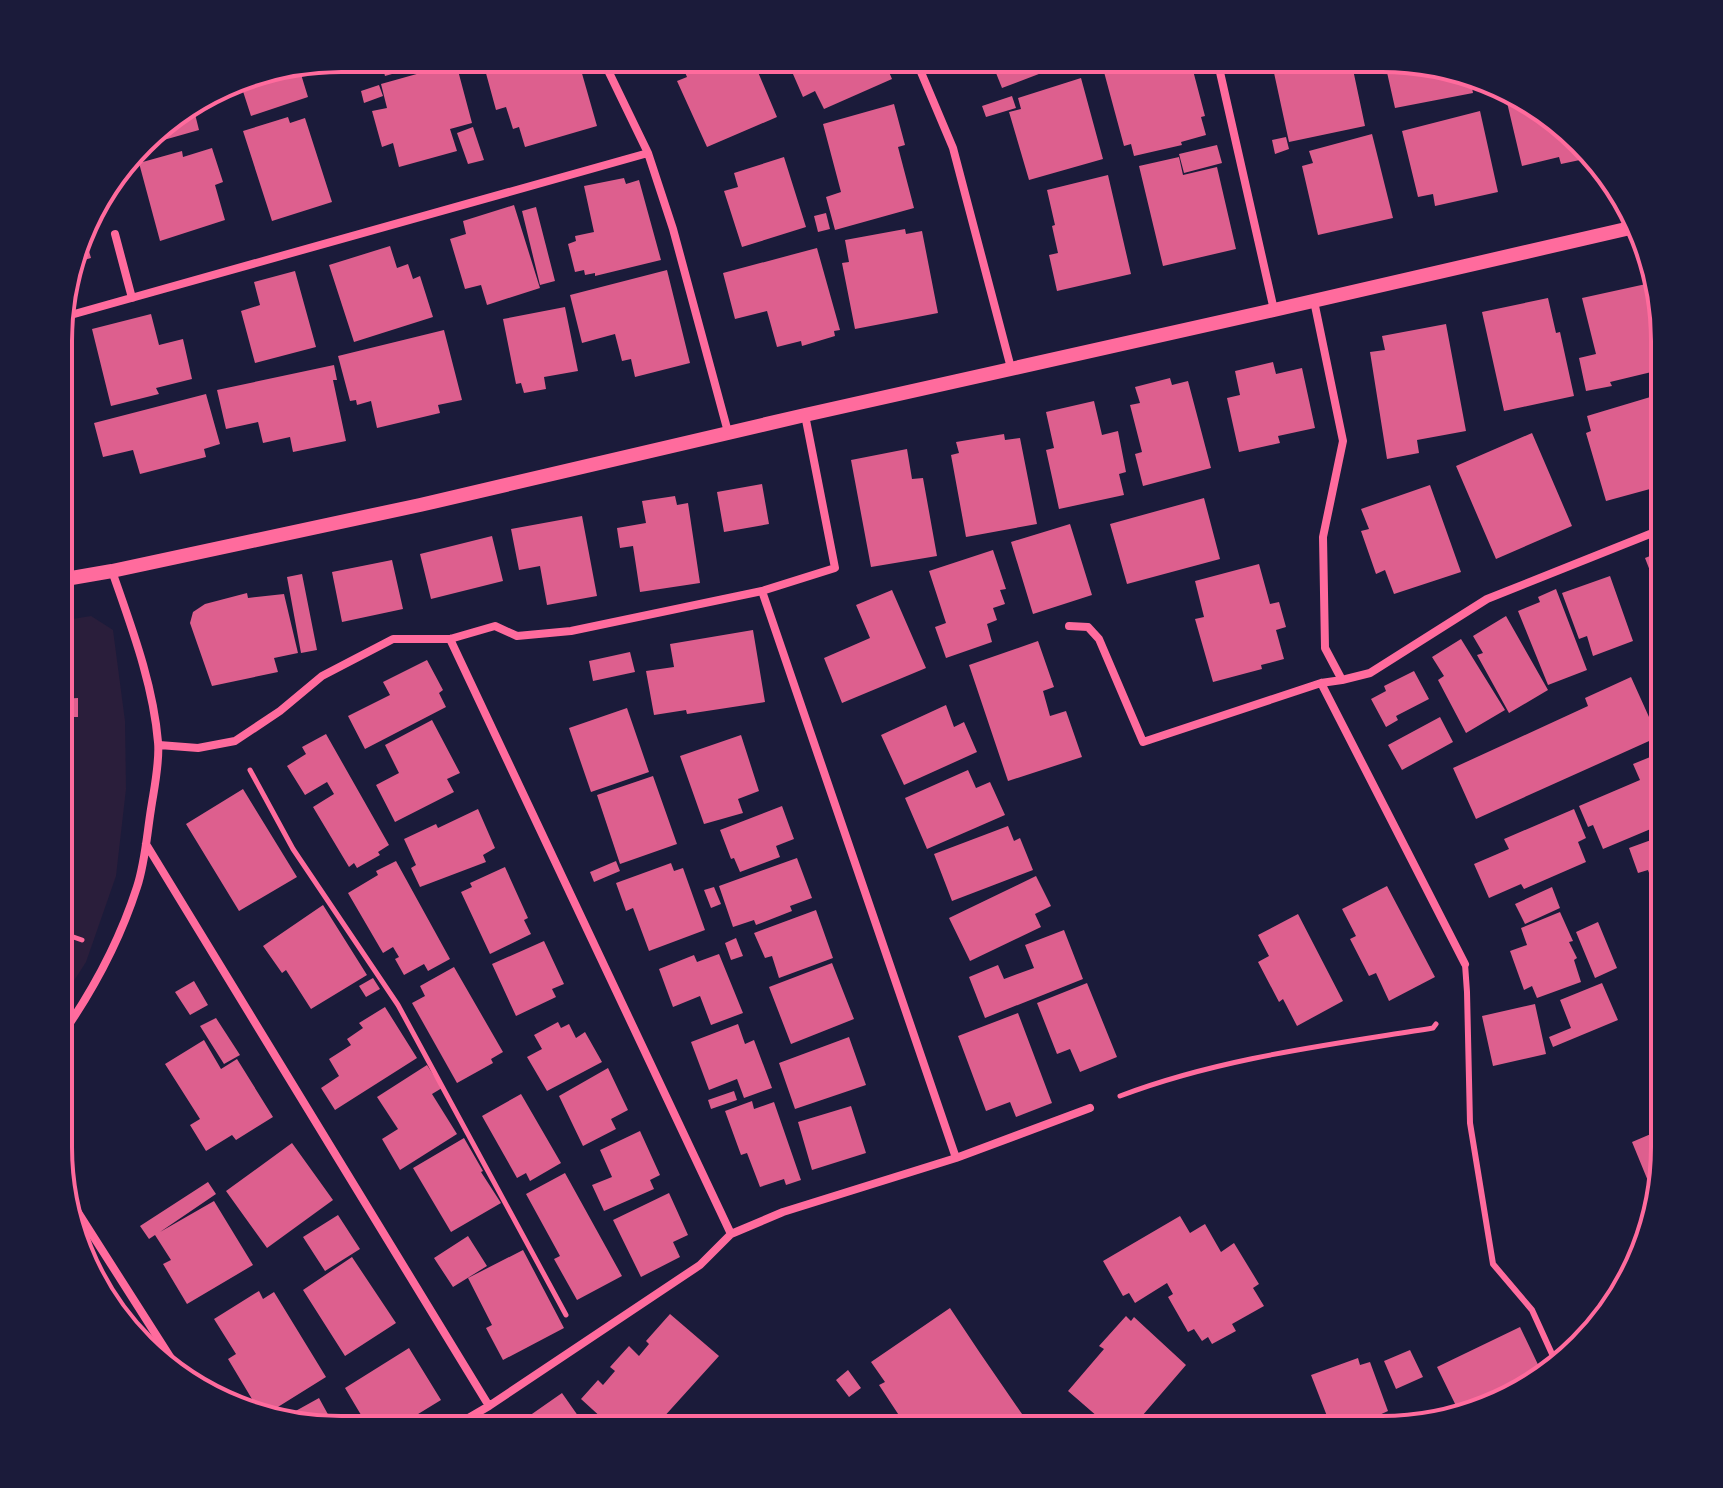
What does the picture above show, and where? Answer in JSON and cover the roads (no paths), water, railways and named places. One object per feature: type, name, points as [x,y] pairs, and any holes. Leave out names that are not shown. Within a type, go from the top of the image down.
[{"type":"street","points":[[609,72],[648,153],[673,229],[728,432]]},
{"type":"street","points":[[921,73],[953,148],[1011,368]]},
{"type":"street","points":[[1220,73],[1274,310]]},
{"type":"street","points":[[74,314],[648,153]]},
{"type":"street","points":[[72,578],[420,505],[728,432],[1626,229]]},
{"type":"street","points":[[115,234],[132,298]]},
{"type":"street","points":[[1314,301],[1343,441],[1323,537],[1325,648],[1342,680]]},
{"type":"street","points":[[159,745],[198,748],[235,741],[280,711],[322,676],[393,639],[450,639],[495,626],[517,636],[571,631],[762,591],[835,568],[805,415]]},
{"type":"street","points":[[1069,626],[1088,627],[1099,639],[1143,742],[1321,683],[1370,673],[1487,599],[1650,534]]},
{"type":"street","points":[[73,1020],[113,951],[138,885],[159,745],[139,652],[112,571]]},
{"type":"street","points":[[762,591],[956,1158]]},
{"type":"street","points":[[450,639],[731,1234]]},
{"type":"street","points":[[1321,683],[1465,964]]},
{"type":"street","points":[[146,844],[489,1406]]},
{"type":"street","points":[[472,1416],[700,1265],[731,1234],[783,1212],[956,1158],[1090,1108]]},
{"type":"street","points":[[81,1217],[166,1350]]},
{"type":"lane","points":[[1465,964],[1470,1123],[1493,1264],[1532,1310],[1552,1354]]}]
